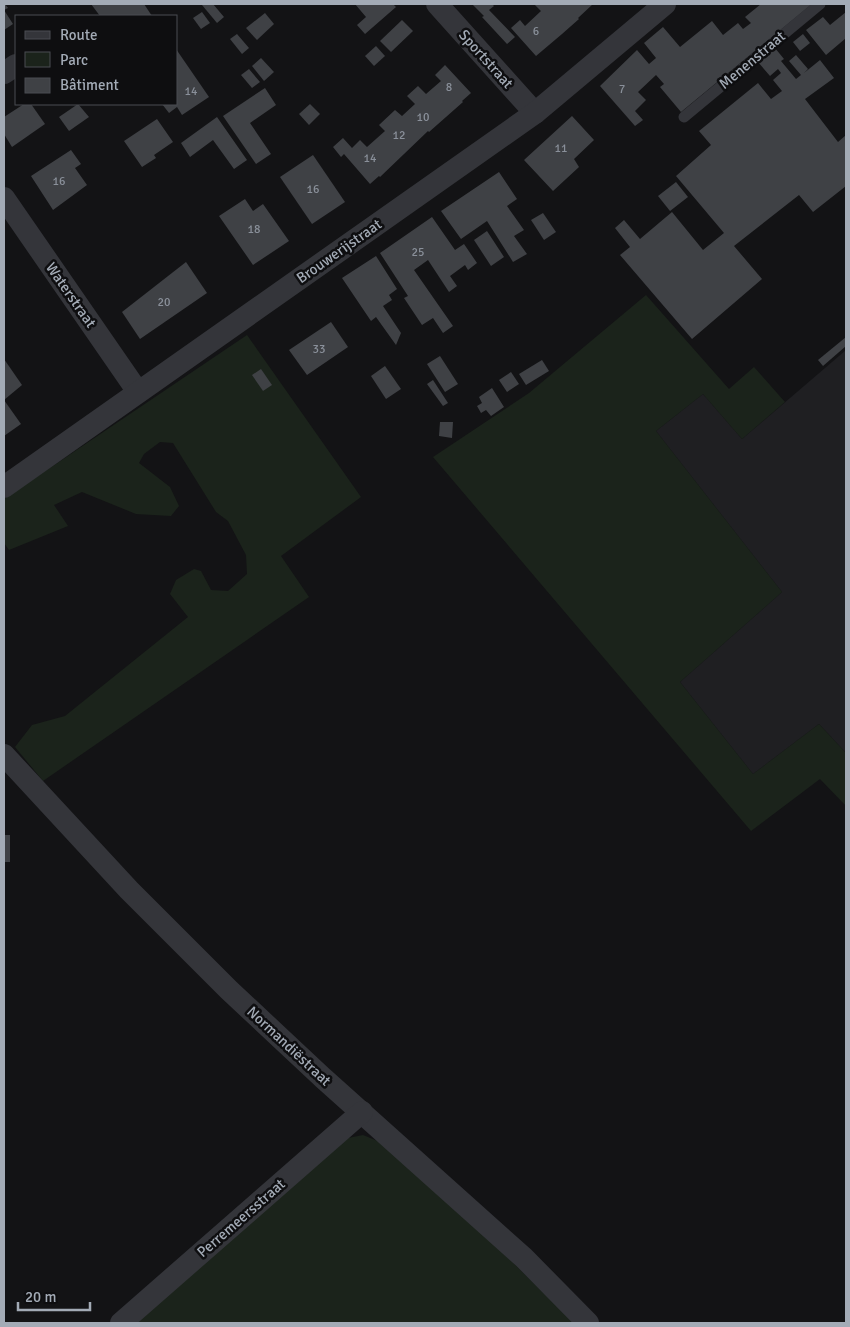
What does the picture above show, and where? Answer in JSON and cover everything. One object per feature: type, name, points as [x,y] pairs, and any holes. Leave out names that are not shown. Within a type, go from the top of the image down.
[{"type":"street","name":"Sportstraat","points":[[437,4],[536,113]]},
{"type":"street","name":"Brouwerijstraat","points":[[4,487],[536,113],[665,4]]},
{"type":"street","points":[[4,73],[15,66]]},
{"type":"street","name":"Waterstraat","points":[[4,198],[138,392]]},
{"type":"street","name":"Normandiëstraat","points":[[4,755],[129,890],[229,990],[524,1258],[588,1323]]},
{"type":"street","name":"Perremeersstraat","points":[[121,1323],[362,1112]]},
{"type":"lane","name":"Menenstraat","points":[[684,117],[820,4]]},
{"type":"shaded area","points":[[846,350],[846,753],[819,724],[753,774],[680,682],[782,592],[656,431],[703,394],[742,439]]},
{"type":"green space","points":[[646,295],[729,389],[754,367],[785,402],[742,439],[703,394],[656,431],[782,592],[680,682],[753,774],[819,724],[846,753],[846,806],[820,779],[751,831],[433,457],[529,393]]},
{"type":"green space","points":[[247,335],[361,497],[281,556],[309,597],[43,781],[15,747],[32,725],[65,716],[188,617],[170,594],[176,580],[194,569],[201,571],[211,590],[228,591],[247,574],[246,555],[228,521],[216,512],[173,443],[160,442],[144,454],[139,463],[170,487],[179,506],[171,516],[136,514],[82,492],[54,505],[68,526],[9,550],[4,543],[4,499]]},
{"type":"green space","points":[[363,1135],[380,1142],[498,1248],[574,1323],[134,1323],[348,1138]]},
{"type":"building","points":[[91,4],[144,4],[151,15],[99,15]]},
{"type":"building","points":[[213,4],[224,17],[217,23],[202,5]]},
{"type":"building","points":[[355,4],[393,4],[396,7],[365,34],[357,25],[366,17]]},
{"type":"building","points":[[472,4],[492,4],[494,6],[489,10],[515,37],[507,44]]},
{"type":"building","points":[[534,4],[593,4],[579,19],[536,56],[511,28],[520,20],[525,26],[541,11]]},
{"type":"building","points":[[761,4],[812,4],[681,112],[660,87],[664,84],[656,75],[638,92],[646,100],[635,111],[643,120],[635,126],[600,86],[637,50],[649,64],[656,58],[644,43],[663,27],[680,47],[712,21],[723,35],[738,23],[743,29],[751,23],[745,17]]},
{"type":"building","points":[[4,10],[13,24],[4,30]]},
{"type":"building","points":[[202,12],[210,23],[201,29],[193,18]]},
{"type":"building","points":[[846,12],[846,38],[826,55],[806,30],[823,17],[830,25]]},
{"type":"building","points":[[265,13],[274,24],[257,40],[246,28]]},
{"type":"building","points":[[402,20],[413,31],[391,52],[380,41]]},
{"type":"building","points":[[237,34],[249,48],[242,54],[230,39]]},
{"type":"building","points":[[803,34],[810,43],[800,51],[793,42]]},
{"type":"building","points":[[376,46],[385,56],[374,66],[365,56]]},
{"type":"building","points":[[775,48],[784,59],[781,61],[796,79],[801,75],[789,61],[796,55],[808,69],[804,73],[820,60],[834,78],[805,99],[838,142],[846,135],[846,186],[813,212],[799,195],[734,246],[762,279],[692,339],[620,255],[630,247],[615,228],[624,220],[640,239],[672,212],[703,250],[724,233],[676,176],[711,145],[699,131],[758,83],[771,99],[782,91],[773,80],[781,73],[778,69],[770,76],[758,62]]},
{"type":"building","points":[[178,52],[209,97],[182,115],[177,107],[169,113],[163,105],[178,105]]},
{"type":"building","points":[[261,58],[274,72],[264,81],[252,66]]},
{"type":"building","points":[[445,65],[471,93],[370,184],[344,154],[341,157],[333,147],[343,138],[352,148],[360,140],[367,147],[385,131],[379,125],[395,110],[402,116],[415,104],[407,96],[418,86],[426,94],[441,81],[435,75]]},
{"type":"building","points":[[249,69],[260,82],[252,88],[241,75]]},
{"type":"building","points":[[265,88],[276,105],[250,123],[271,154],[256,164],[223,116]]},
{"type":"building","points":[[310,104],[320,114],[309,125],[299,114]]},
{"type":"building","points":[[22,105],[32,105],[45,124],[12,147],[4,134],[4,117]]},
{"type":"building","points":[[79,105],[89,117],[69,131],[59,117]]},
{"type":"building","points":[[572,116],[594,140],[574,159],[579,167],[553,191],[524,160]]},
{"type":"building","points":[[217,117],[247,160],[234,169],[213,140],[190,157],[181,143]]},
{"type":"building","points":[[157,119],[173,142],[154,155],[156,158],[142,167],[124,141]]},
{"type":"building","points":[[71,150],[81,164],[75,168],[87,185],[53,210],[31,176]]},
{"type":"building","points":[[313,155],[345,202],[312,224],[280,177]]},
{"type":"building","points":[[499,172],[517,199],[507,206],[524,230],[514,236],[527,254],[513,262],[487,221],[461,239],[441,211]]},
{"type":"building","points":[[676,182],[688,197],[670,211],[658,196]]},
{"type":"building","points":[[245,199],[253,211],[263,204],[289,241],[253,265],[219,216]]},
{"type":"building","points":[[543,213],[556,232],[544,240],[531,220]]},
{"type":"building","points":[[432,217],[455,250],[464,244],[477,263],[468,270],[465,265],[450,276],[457,286],[449,292],[428,260],[414,270],[453,326],[443,333],[433,318],[422,325],[404,298],[408,296],[380,253]]},
{"type":"building","points":[[487,231],[504,257],[491,266],[474,240]]},
{"type":"building","points":[[376,256],[397,289],[389,295],[392,300],[383,306],[401,333],[396,345],[376,317],[371,321],[342,278]]},
{"type":"building","points":[[186,262],[207,293],[140,339],[122,312]]},
{"type":"building","points":[[331,322],[348,347],[307,375],[289,350]]},
{"type":"building","points":[[846,337],[846,346],[823,366],[818,360]]},
{"type":"building","points":[[440,356],[458,384],[445,392],[427,364]]},
{"type":"building","points":[[4,359],[22,385],[4,400]]},
{"type":"building","points":[[542,360],[549,371],[526,385],[519,374]]},
{"type":"building","points":[[385,366],[401,389],[386,399],[371,376]]},
{"type":"building","points":[[261,369],[272,385],[263,391],[252,375]]},
{"type":"building","points":[[511,372],[519,384],[507,392],[499,380]]},
{"type":"building","points":[[433,380],[448,403],[443,406],[427,384]]},
{"type":"building","points":[[492,388],[504,407],[491,416],[486,410],[481,413],[477,406],[482,403],[479,397]]},
{"type":"building","points":[[4,400],[21,424],[4,436]]},
{"type":"building","points":[[440,422],[453,422],[452,438],[439,436]]},
{"type":"building","points":[[4,835],[10,835],[10,862],[4,862]]}]
